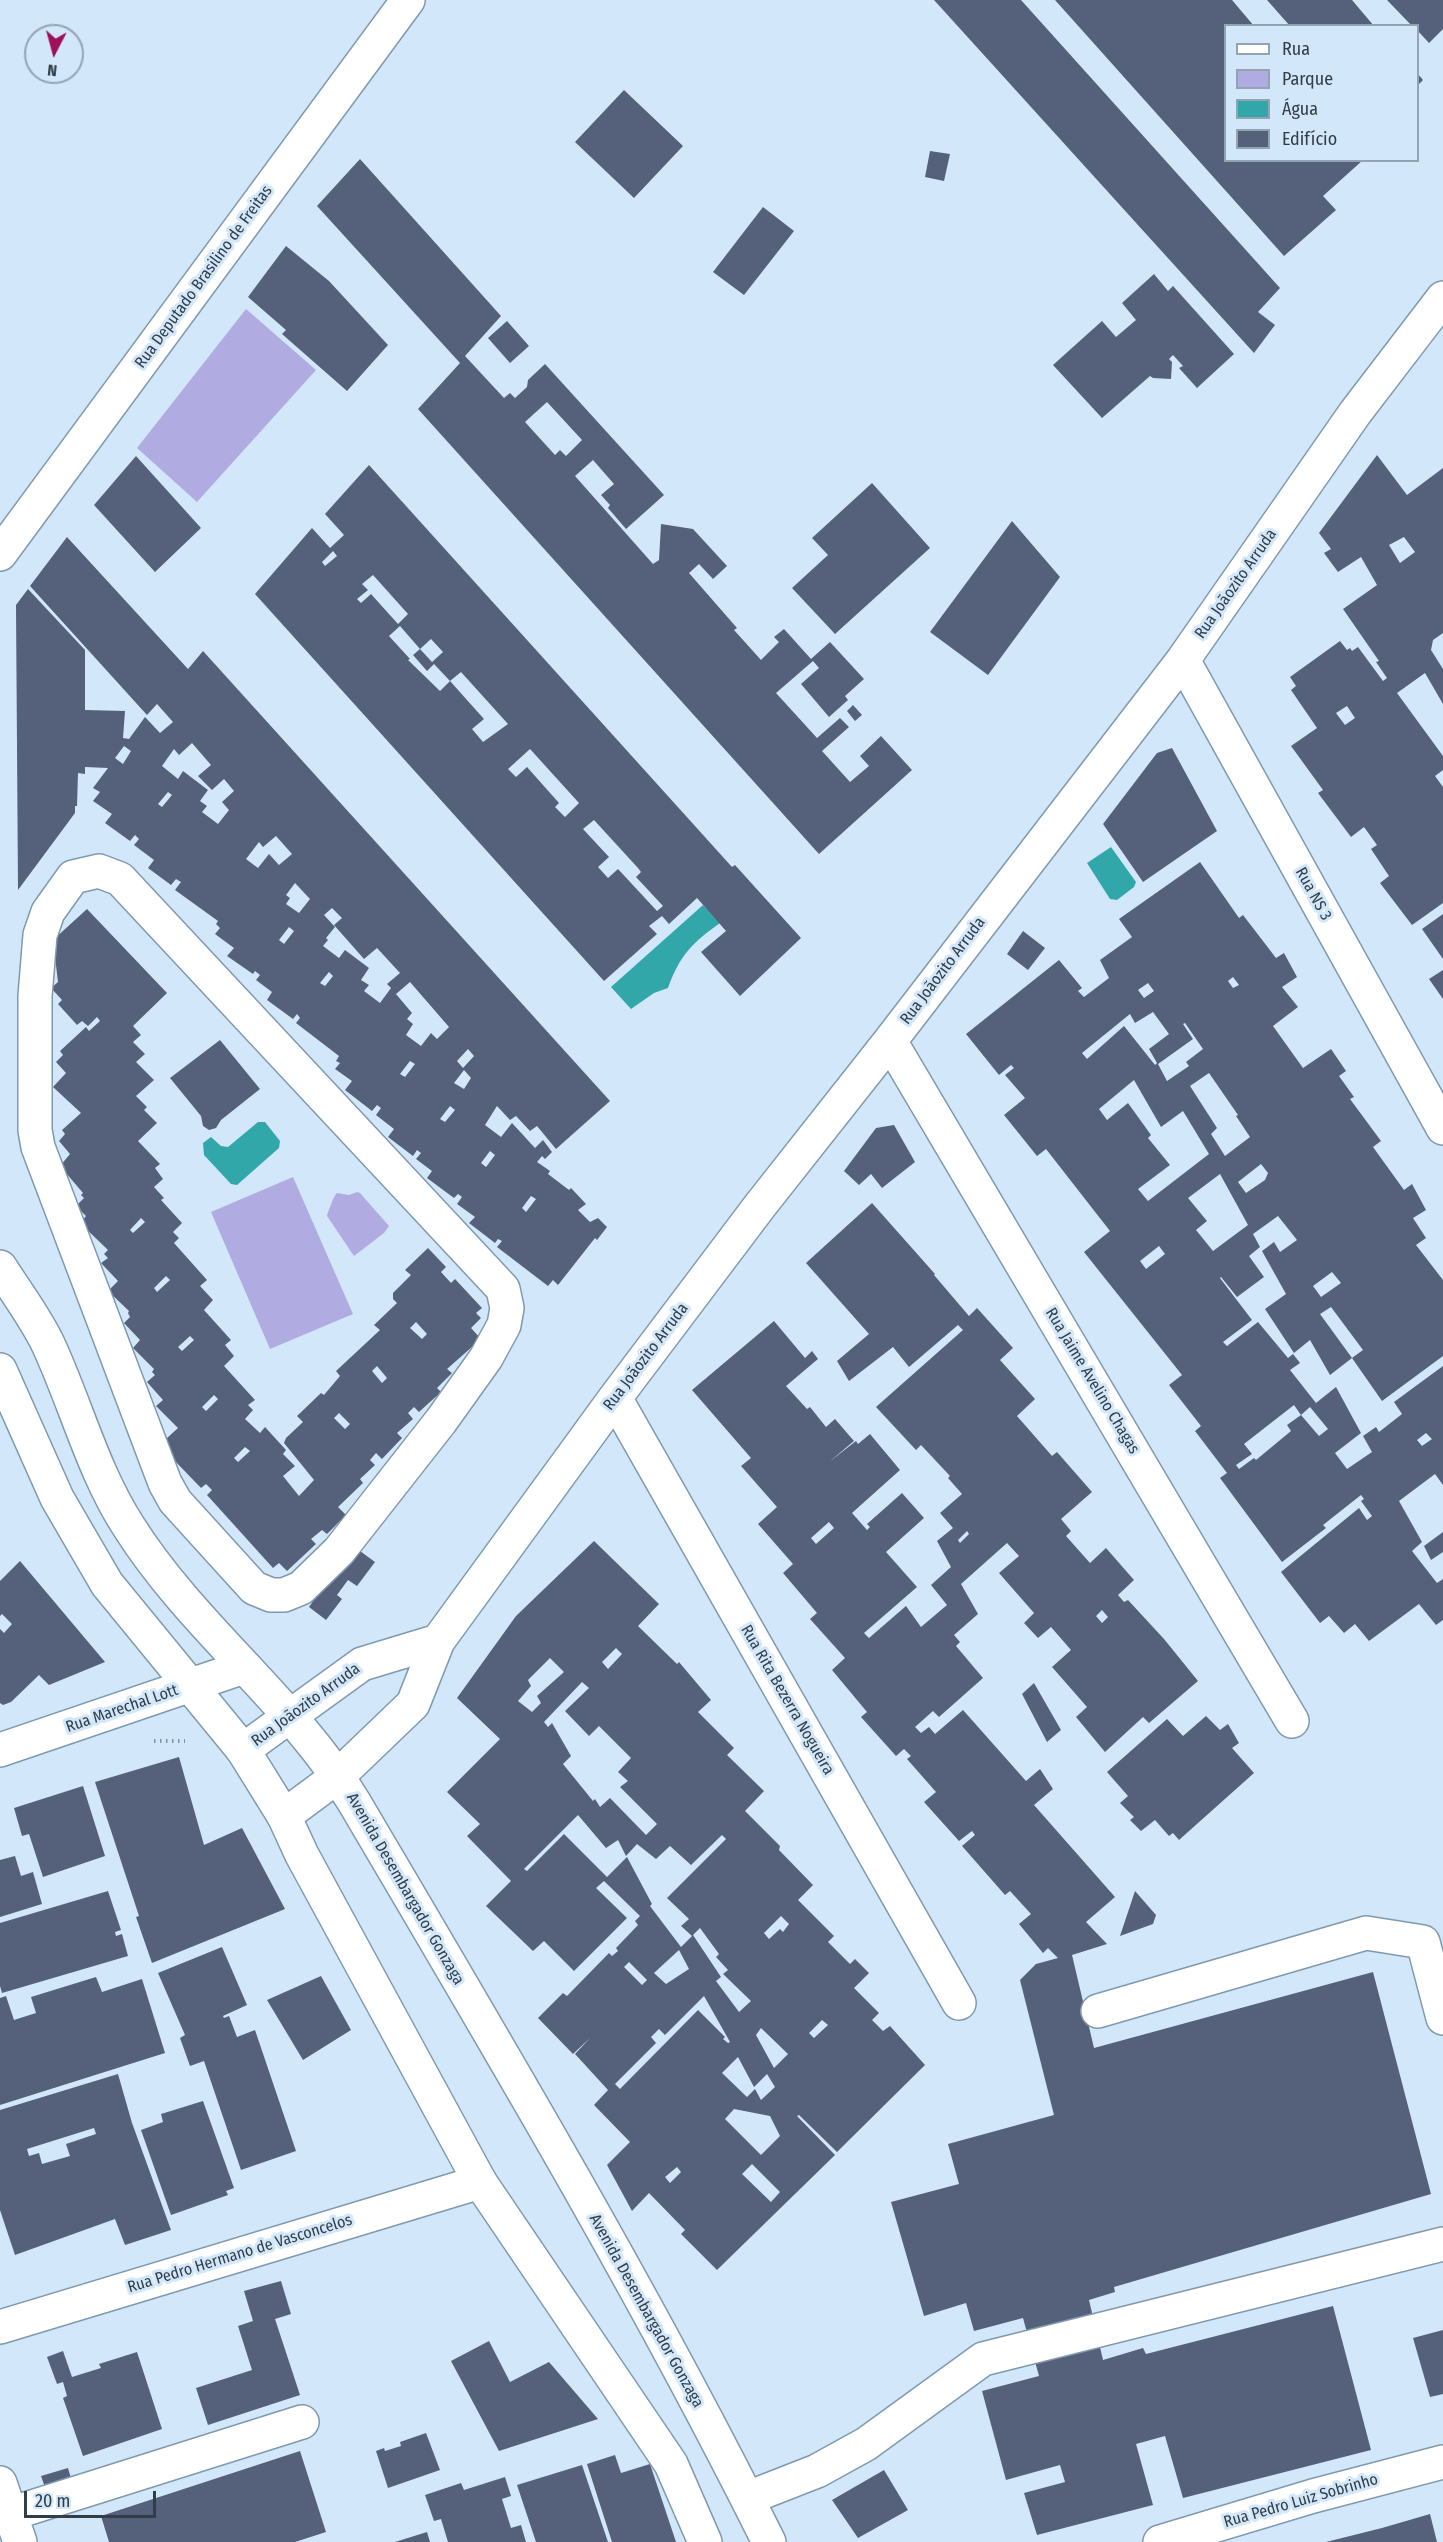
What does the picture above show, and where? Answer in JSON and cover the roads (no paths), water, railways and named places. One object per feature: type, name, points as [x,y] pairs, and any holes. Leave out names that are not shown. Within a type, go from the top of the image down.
[{"type":"street","name":"Rua Deputado Brasilino de Freitas","points":[[0,554],[408,0]]},
{"type":"street","name":"Rua Joãozito Arruda","points":[[284,1816],[338,1776],[413,1704],[438,1641],[615,1398],[759,1207],[1184,660],[1355,413],[1443,298]]},
{"type":"street","name":"Rua NS 3","points":[[1184,660],[1443,1128]]},
{"type":"street","points":[[99,871],[120,879],[503,1289],[507,1308],[504,1325],[486,1358],[441,1421],[339,1551],[301,1588],[284,1595],[271,1595],[254,1588],[175,1501],[165,1483],[44,1166],[34,1130],[35,996],[40,935],[48,912],[73,878],[99,871]]},
{"type":"street","name":"Rua Jaime Avelino Chagas","points":[[890,1041],[1292,1721]]},
{"type":"street","name":"Avenida Desembargador Gonzaga","points":[[0,1267],[47,1342],[109,1488],[128,1526],[155,1564],[244,1667],[291,1715],[338,1776],[564,2162],[748,2498],[769,2542]]},
{"type":"street","points":[[0,1370],[57,1498],[107,1584],[243,1750],[284,1816],[302,1855],[480,2182],[671,2464],[705,2542]]},
{"type":"street","name":"Rua Rita Bezerra Nogueira","points":[[615,1398],[959,2003]]},
{"type":"street","name":"Rua Joãozito Arruda","points":[[243,1750],[362,1664],[438,1641]]},
{"type":"street","name":"Rua Marechal Lott","points":[[0,1750],[244,1667]]},
{"type":"street","points":[[1098,2011],[1366,1933],[1423,1942],[1443,2018]]},
{"type":"street","name":"Rua Pedro Hermano de Vasconcelos","points":[[0,2327],[480,2182]]},
{"type":"street","points":[[748,2498],[817,2471],[867,2444],[983,2360],[1443,2244]]},
{"type":"street","points":[[0,2483],[15,2528],[302,2422]]},
{"type":"street","name":"Rua Pedro Luiz Sobrinho","points":[[1160,2542],[1313,2496],[1443,2462]]},
{"type":"water","points":[[1111,847],[1136,882],[1134,887],[1117,900],[1110,899],[1087,863]]},
{"type":"water","points":[[703,905],[720,923],[702,937],[682,958],[668,988],[654,993],[631,1009],[611,987]]},
{"type":"water","points":[[258,1122],[265,1122],[280,1141],[279,1148],[237,1185],[231,1184],[204,1155],[203,1143],[211,1137],[221,1146],[228,1147]]}]
